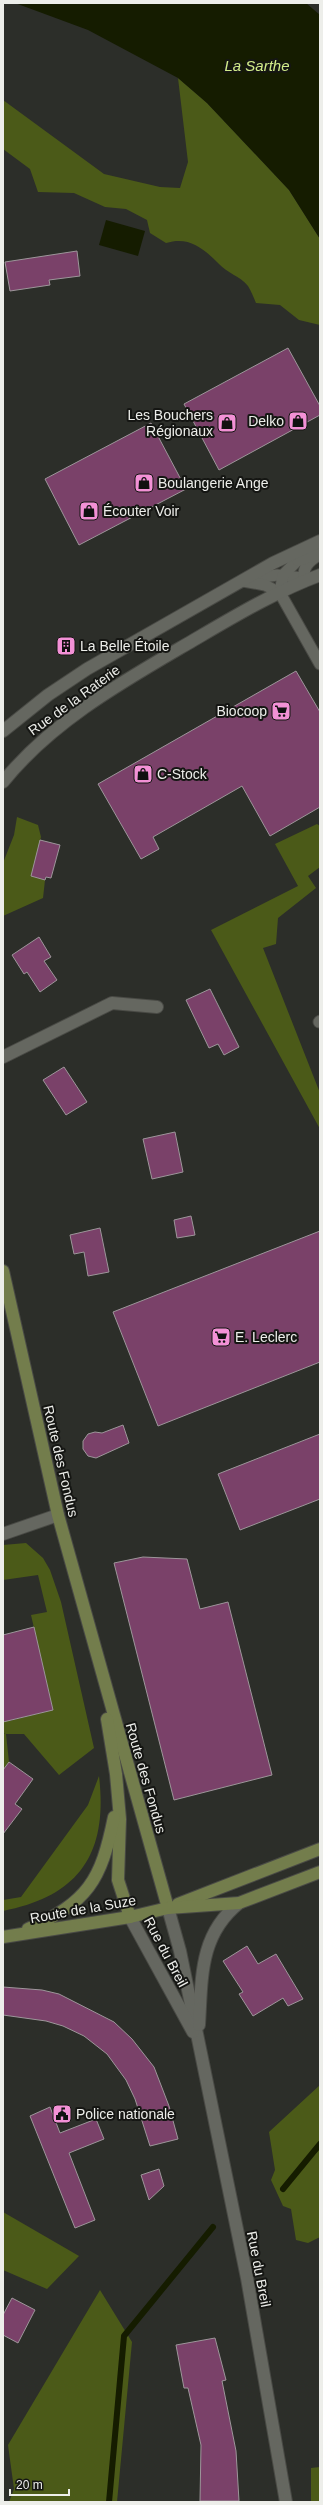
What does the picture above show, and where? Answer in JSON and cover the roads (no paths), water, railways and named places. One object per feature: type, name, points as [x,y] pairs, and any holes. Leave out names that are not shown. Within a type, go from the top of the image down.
[{"type":"street","name":"Rue de la Raterie","points":[[3,732],[66,682],[291,554],[320,541]]},
{"type":"street","points":[[298,560],[320,554]]},
{"type":"street","name":"Rue de la Raterie","points":[[3,782],[36,747],[104,694],[221,624],[280,593],[320,575]]},
{"type":"street","points":[[3,1057],[112,1003],[157,1007]]},
{"type":"street","name":"Route des Fondus","points":[[3,1271],[58,1515],[96,1656],[168,1908]]},
{"type":"street","points":[[3,1534],[58,1515]]},
{"type":"street","name":"Route des Fondus","points":[[96,1656],[118,1798],[120,1819],[118,1880],[130,1917]]},
{"type":"street","name":"Route des Fondus","points":[[8,1937],[58,1916],[93,1883],[103,1863],[118,1798]]},
{"type":"street","name":"Route de la Suze","points":[[8,1937],[130,1917],[168,1908],[320,1849]]},
{"type":"street","name":"Route de la Suze","points":[[168,1908],[239,1903],[320,1872]]},
{"type":"street","name":"Rue du Breil","points":[[199,2042],[205,1955],[213,1932],[225,1914],[239,1903]]},
{"type":"street","name":"Rue du Breil","points":[[168,1908],[180,1951],[247,2278],[286,2502]]},
{"type":"street","name":"Rue du Breil","points":[[130,1917],[199,2042]]},
{"type":"lane","points":[[305,581],[304,571],[307,564],[320,554]]},
{"type":"lane","points":[[280,593],[283,575],[298,560]]},
{"type":"lane","points":[[243,581],[283,575],[300,577],[305,581]]},
{"type":"lane","points":[[243,581],[265,585],[280,593],[320,664]]},
{"type":"water","name":"La Sarthe","points":[[15,3],[306,3],[320,15],[320,239],[289,190],[207,103],[178,78],[88,30]]},
{"type":"water","points":[[106,220],[145,231],[138,256],[99,245]]},
{"type":"waterway","points":[[283,2189],[320,2144]]},
{"type":"waterway","points":[[109,2502],[124,2336],[213,2227]]},
{"type":"place","name":"Delko","points":[[298,421]]},
{"type":"place","name":"Les Bouchers Régionaux","points":[[227,423]]},
{"type":"place","name":"Boulangerie Ange","points":[[144,483]]},
{"type":"place","name":"Écouter Voir","points":[[89,511]]},
{"type":"place","name":"La Belle Étoile","points":[[66,646]]},
{"type":"place","name":"Biocoop","points":[[281,711]]},
{"type":"place","name":"C-Stock","points":[[143,774]]},
{"type":"place","name":"E. Leclerc","points":[[221,1337]]},
{"type":"place","name":"Police nationale","points":[[62,2114]]}]
